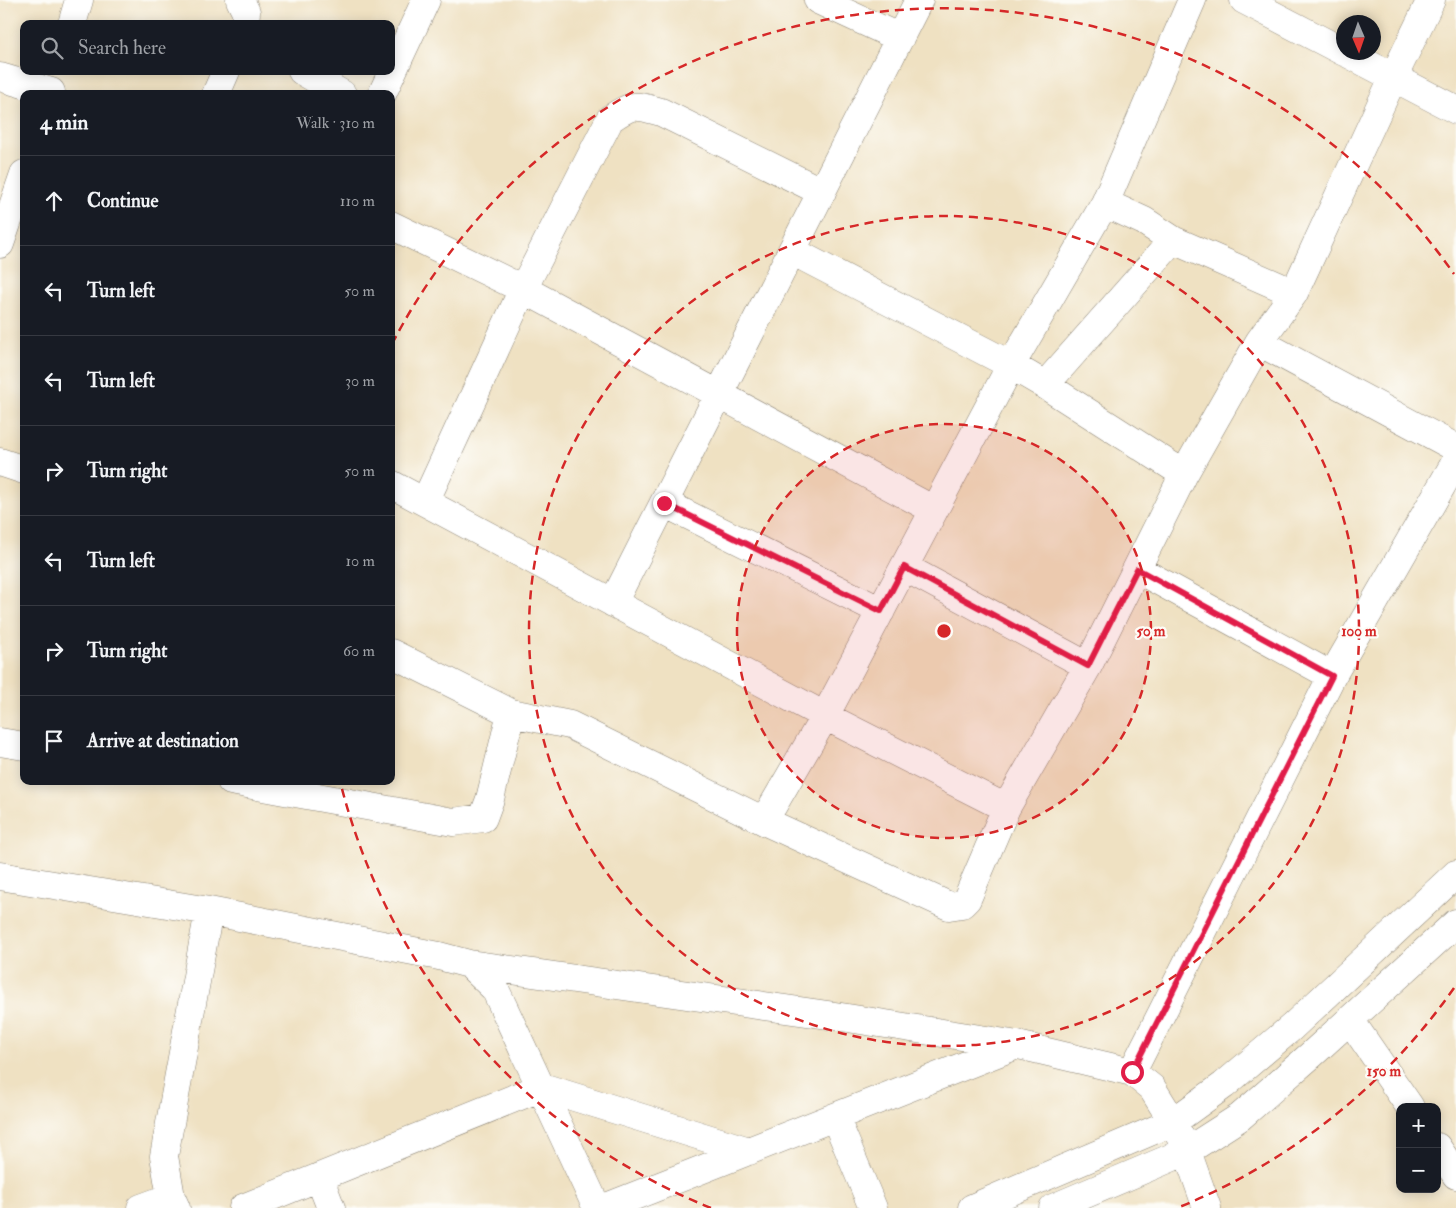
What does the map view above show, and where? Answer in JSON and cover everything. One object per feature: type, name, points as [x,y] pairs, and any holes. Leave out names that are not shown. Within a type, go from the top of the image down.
[{"type":"street","points":[[73,20],[79,0]]},
{"type":"street","points":[[240,0],[246,12],[245,20]]},
{"type":"street","points":[[395,66],[426,0]]},
{"type":"street","points":[[818,0],[900,38]]},
{"type":"street","points":[[613,604],[919,0]]},
{"type":"street","points":[[764,821],[825,716],[1011,365],[1105,203],[1192,0]]},
{"type":"street","points":[[1244,0],[1336,48]]},
{"type":"street","points":[[395,655],[511,713],[570,725],[764,821],[950,906],[962,904],[967,899],[1006,808],[1088,666],[1184,474],[1259,342],[1294,293],[1431,0]]},
{"type":"street","points":[[1359,60],[1456,110]]},
{"type":"street","points":[[218,90],[224,75]]},
{"type":"street","points":[[309,75],[335,90]]},
{"type":"street","points":[[384,90],[391,75]]},
{"type":"street","points":[[0,76],[53,86]]},
{"type":"street","points":[[426,502],[523,290],[610,119],[626,108],[638,106],[661,112],[822,192]]},
{"type":"street","points":[[0,244],[20,186]]},
{"type":"street","points":[[1105,203],[1144,221],[1173,240],[1294,293]]},
{"type":"street","points":[[395,227],[523,290],[934,510]]},
{"type":"street","points":[[1045,385],[1173,240]]},
{"type":"street","points":[[792,251],[1011,365],[1184,474]]},
{"type":"street","points":[[1259,342],[1456,448]]},
{"type":"street","points":[[1132,1072],[1332,676],[1456,461]]},
{"type":"street","points":[[0,462],[20,469]]},
{"type":"street","points":[[395,486],[825,716],[1006,808]]},
{"type":"street","points":[[664,503],[881,611]]},
{"type":"street","points":[[904,567],[1088,666]]},
{"type":"street","points":[[1137,569],[1332,676]]},
{"type":"street","points":[[253,785],[453,822],[483,818],[490,799],[511,713]]},
{"type":"street","points":[[0,742],[20,745]]},
{"type":"street","points":[[0,876],[209,911],[439,956],[469,964],[825,1015],[1018,1045],[1132,1072],[1152,1088],[1173,1122],[1187,1150],[1207,1208]]},
{"type":"street","points":[[972,1208],[1173,1122],[1224,1085],[1292,1027],[1455,878]]},
{"type":"street","points":[[141,1208],[174,1202],[164,1156],[209,911]]},
{"type":"street","points":[[1053,1208],[1187,1150],[1240,1117],[1456,923]]},
{"type":"street","points":[[469,964],[495,989],[598,1208]]},
{"type":"street","points":[[1350,1020],[1407,1103]]},
{"type":"street","points":[[604,1208],[1018,1045]]},
{"type":"street","points":[[243,1208],[542,1087],[748,1151]]},
{"type":"street","points":[[835,1117],[873,1208]]},
{"type":"street","points":[[1438,1148],[1456,1175]]},
{"type":"street","points":[[319,1177],[331,1208]]},
{"type":"route","points":[[664,503],[881,611],[904,567],[1088,666],[1137,569],[1332,676],[1132,1072]]}]
